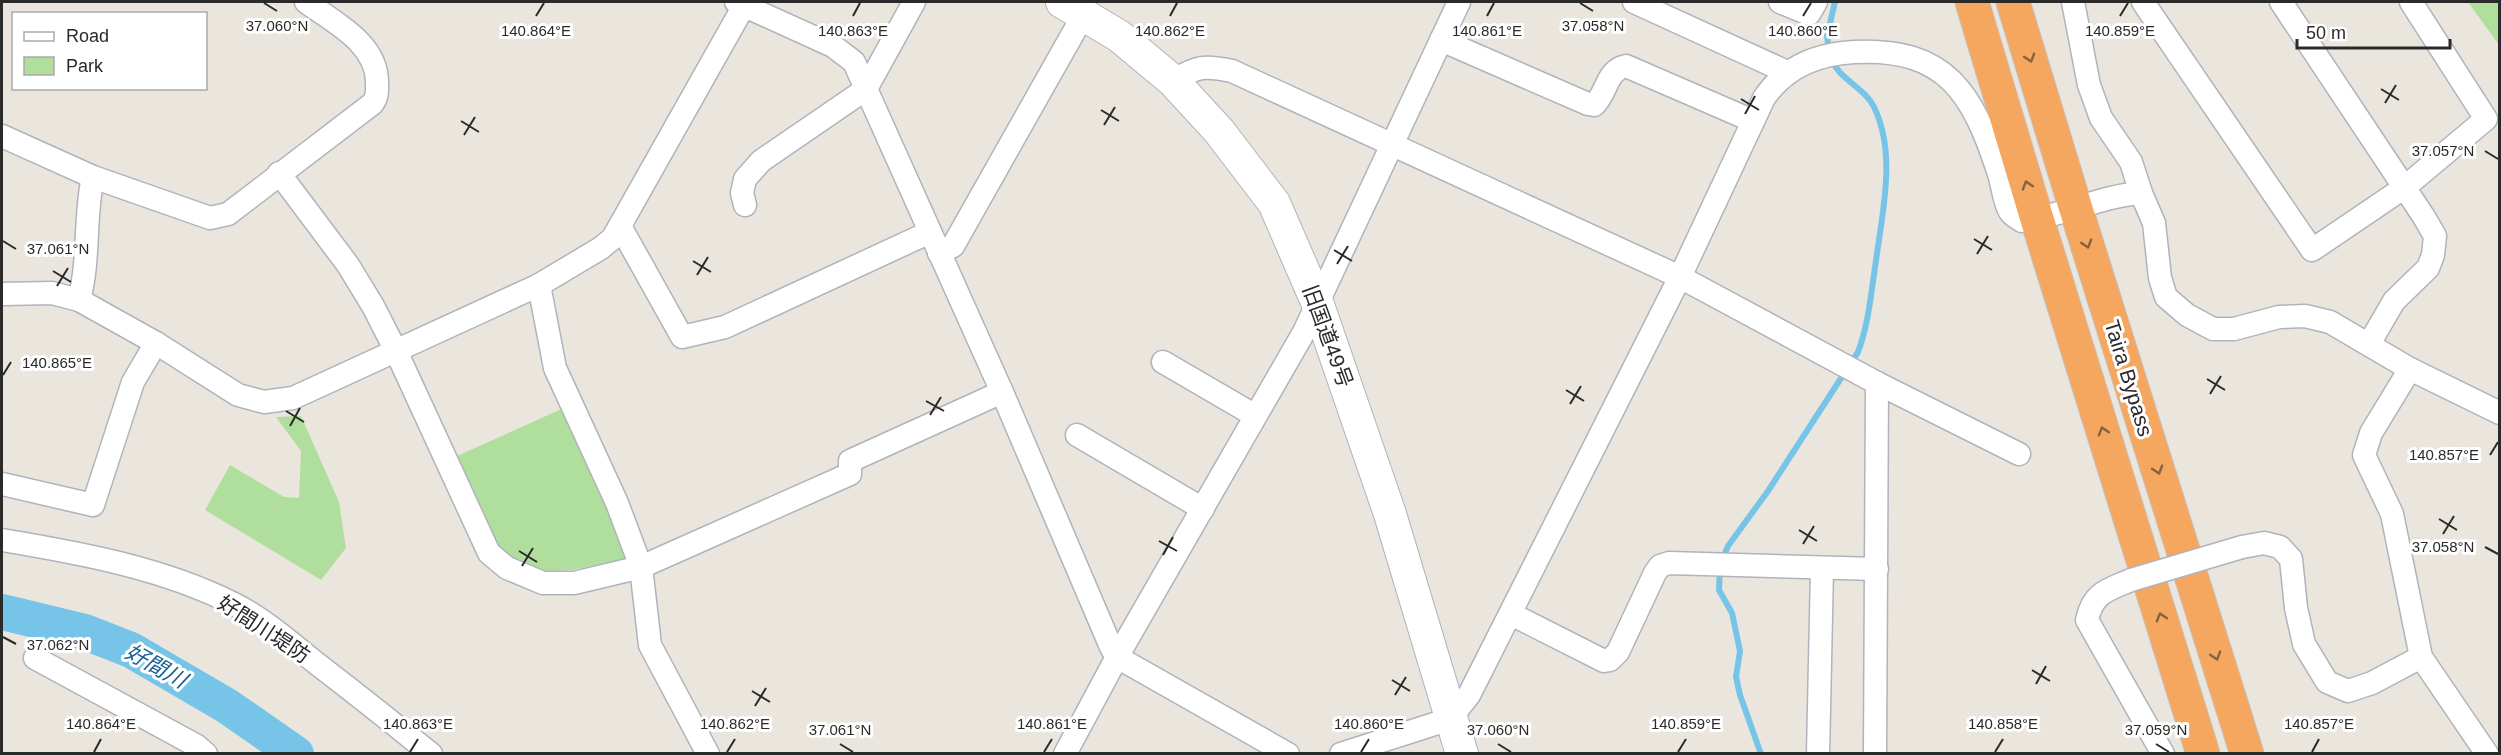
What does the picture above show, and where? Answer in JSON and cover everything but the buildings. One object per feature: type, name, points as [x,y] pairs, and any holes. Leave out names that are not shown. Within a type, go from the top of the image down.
[{"type":"highway","name":"Taira Bypass","points":[[1972,2],[2203,753]]},
{"type":"highway","name":"Taira Bypass","points":[[2013,2],[2247,753]]},
{"type":"street","points":[[2,136],[93,177],[210,218],[228,214],[372,104],[377,96],[377,77],[367,50],[306,2]]},
{"type":"street","points":[[745,205],[742,193],[745,179],[761,160],[866,89],[914,2]]},
{"type":"street","points":[[1065,753],[1254,415],[1304,332],[1459,2]]},
{"type":"street","points":[[1634,2],[1787,72]]},
{"type":"street","points":[[1780,2],[1809,14],[1816,2]]},
{"type":"street","points":[[2073,2],[2089,85],[2101,118],[2131,162],[2154,223],[2160,278],[2166,297],[2187,315],[2213,329],[2234,329],[2279,316],[2305,316],[2330,322],[2410,369],[2499,412]]},
{"type":"street","points":[[2143,2],[2312,250],[2405,187],[2486,119],[2411,2]]},
{"type":"street","points":[[2281,2],[2405,187],[2435,236],[2433,255],[2428,268],[2394,301],[2368,344]]},
{"type":"street","points":[[2,294],[52,293],[79,300],[238,395],[264,402],[293,398],[539,285],[601,248],[613,238],[742,3],[846,53],[854,62],[1002,392],[1106,637],[1117,657],[1288,753]]},
{"type":"street","points":[[939,253],[953,246],[1071,5]]},
{"type":"street","name":"旧国道49号","points":[[1071,5],[1119,36],[1173,81],[1219,131],[1274,203],[1317,302],[1390,514],[1461,753]]},
{"type":"street","points":[[1441,40],[1588,104],[1594,105],[1611,76],[1616,70],[1626,66],[1753,121]]},
{"type":"street","points":[[1341,753],[1450,719],[1469,695],[1680,277],[1753,121],[1773,84],[1787,72],[1824,57],[1867,52],[1916,59],[1938,69],[1965,95],[1987,136],[2010,212],[2022,221],[2037,219],[2120,194],[2141,193]]},
{"type":"street","points":[[1173,81],[1193,68],[1219,68],[1232,71],[1392,147],[1680,277],[1877,383],[2019,454]]},
{"type":"street","points":[[279,173],[348,265],[396,351],[489,553],[507,568],[543,583],[574,583],[641,567],[850,474],[850,461],[1002,392]]},
{"type":"street","points":[[79,300],[85,273],[89,192],[93,177]]},
{"type":"street","points":[[620,226],[681,337],[725,327],[930,232]]},
{"type":"street","points":[[539,285],[555,368],[617,503],[641,567],[650,645],[708,753]]},
{"type":"street","points":[[2,484],[93,505],[133,382],[156,344]]},
{"type":"street","points":[[1162,362],[1254,415]]},
{"type":"street","points":[[2410,369],[2371,433],[2364,455],[2392,514],[2421,657],[2487,753]]},
{"type":"street","points":[[1875,753],[1877,383]]},
{"type":"street","points":[[1077,435],[1203,509]]},
{"type":"street","name":"好間川堤防","points":[[2,540],[103,560],[149,572],[174,579],[236,605],[289,641],[431,753]]},
{"type":"street","points":[[2163,753],[2088,620],[2090,606],[2100,593],[2131,580],[2242,547],[2264,543],[2280,547],[2291,559],[2296,608],[2304,644],[2327,682],[2348,691],[2372,683],[2421,657]]},
{"type":"street","points":[[1511,614],[1604,661],[1610,660],[1618,652],[1654,573],[1660,566],[1669,563],[1710,563],[1736,567],[1877,569]]},
{"type":"street","points":[[1818,753],[1822,569]]},
{"type":"street","points":[[34,658],[206,753]]},
{"type":"green space","points":[[2468,2],[2499,2],[2499,45]]},
{"type":"green space","points":[[566,407],[628,553],[624,559],[571,570],[544,571],[513,558],[498,545],[457,456]]},
{"type":"green space","points":[[301,416],[339,502],[346,548],[321,580],[205,510],[230,465],[284,497],[299,498],[301,451],[276,417]]},
{"type":"waterway","points":[[1829,50],[1827,36],[1835,2]]},
{"type":"waterway","points":[[1761,754],[1736,677],[1740,651],[1732,613],[1719,590],[1720,565],[1728,546],[1768,491],[1858,352],[1865,330],[1884,204],[1886,164],[1881,125],[1870,100],[1840,73],[1832,60]]},
{"type":"waterway","name":"好間川","points":[[2,612],[85,632],[131,650],[227,706],[296,754]]}]
